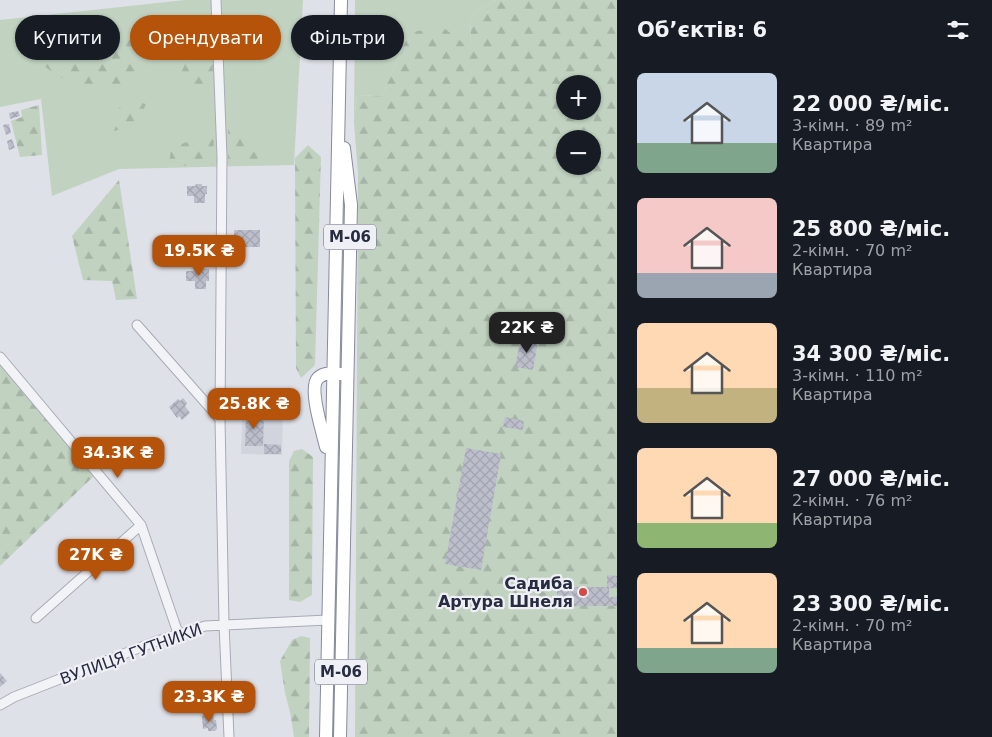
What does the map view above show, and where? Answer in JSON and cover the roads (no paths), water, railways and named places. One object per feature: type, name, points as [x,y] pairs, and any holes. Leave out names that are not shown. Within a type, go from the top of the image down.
[{"type":"highway","name":"М-06","points":[[326,737],[338,101],[342,0]]},
{"type":"highway","name":"М-06","points":[[338,101],[351,205],[340,737]]},
{"type":"highway","points":[[331,465],[314,389],[318,378],[324,374],[348,374]]},
{"type":"street","points":[[216,0],[222,157],[220,419],[224,624],[229,737]]},
{"type":"street","points":[[137,325],[220,419]]},
{"type":"street","points":[[0,357],[141,525],[178,633]]},
{"type":"street","points":[[36,618],[141,525]]},
{"type":"street","name":"ВУЛИЦЯ ГУТНИКИ","points":[[0,705],[14,697],[178,633],[205,626],[328,620]]},
{"type":"place","name":"Садиба Артура Шнеля","points":[[583,592]]}]
